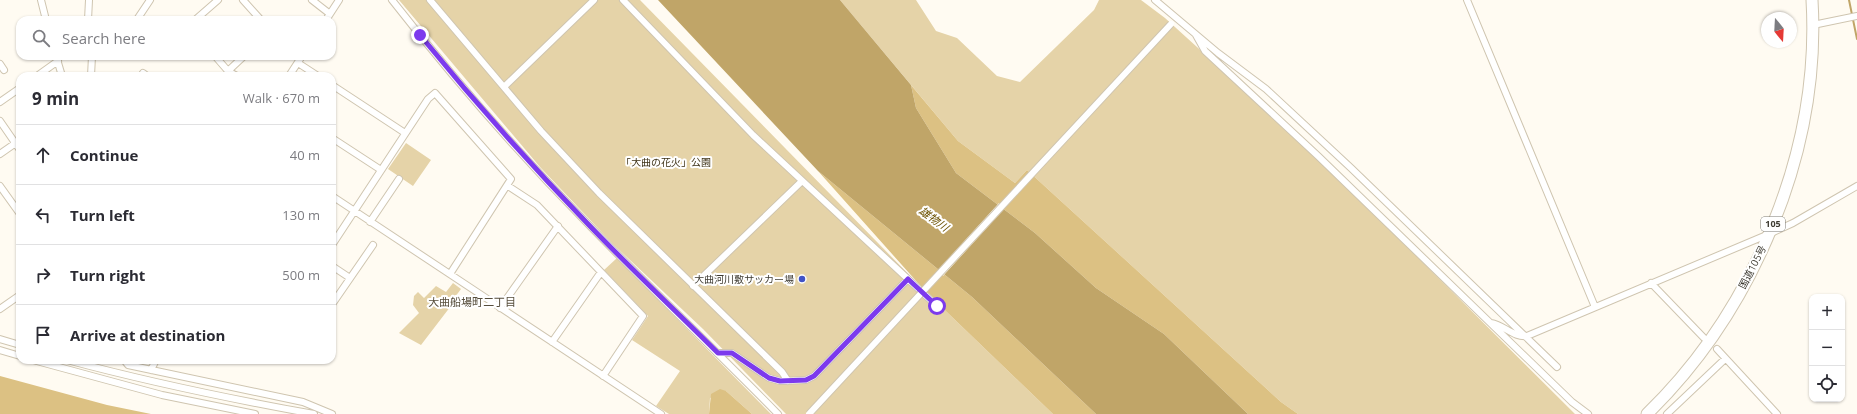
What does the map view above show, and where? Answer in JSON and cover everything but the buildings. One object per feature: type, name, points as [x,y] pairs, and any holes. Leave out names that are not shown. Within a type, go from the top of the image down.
[{"type":"highway","name":"国道105号","points":[[1647,414],[1672,390],[1714,336],[1750,274],[1783,200],[1802,127],[1809,91],[1814,25],[1812,0]]},
{"type":"street","points":[[41,0],[45,16]]},
{"type":"street","points":[[88,16],[89,0]]},
{"type":"street","points":[[139,16],[150,0]]},
{"type":"street","points":[[200,16],[218,0]]},
{"type":"street","points":[[243,0],[257,16]]},
{"type":"street","points":[[312,0],[330,14],[339,0]]},
{"type":"street","points":[[392,0],[455,78],[530,162],[587,223],[778,414]]},
{"type":"street","points":[[430,0],[504,87],[599,193],[782,372],[788,381]]},
{"type":"street","points":[[504,87],[594,0]]},
{"type":"street","points":[[623,0],[742,124],[937,306]]},
{"type":"street","points":[[1155,0],[1196,35],[1266,89],[1527,336],[1557,367]]},
{"type":"street","points":[[1466,0],[1595,307]]},
{"type":"street","points":[[1814,25],[1857,16]]},
{"type":"street","points":[[808,414],[1175,18]]},
{"type":"street","points":[[1196,35],[1205,51],[1324,161],[1572,402],[1588,414]]},
{"type":"street","points":[[42,72],[56,60]]},
{"type":"street","points":[[57,60],[61,72]]},
{"type":"street","points":[[91,72],[92,60]]},
{"type":"street","points":[[218,60],[228,71],[240,60]]},
{"type":"street","points":[[292,72],[300,60]]},
{"type":"street","points":[[298,63],[312,72]]},
{"type":"street","points":[[0,64],[4,70]]},
{"type":"street","points":[[336,88],[405,133]]},
{"type":"street","points":[[0,102],[16,91]]},
{"type":"street","points":[[336,239],[428,99],[435,93],[511,179],[508,186],[450,274]]},
{"type":"street","points":[[0,121],[16,139]]},
{"type":"street","points":[[336,141],[381,170]]},
{"type":"street","points":[[0,154],[16,142]]},
{"type":"street","points":[[370,222],[399,179]]},
{"type":"street","points":[[693,286],[802,181]]},
{"type":"street","points":[[0,186],[16,208]]},
{"type":"street","points":[[508,186],[536,205],[558,226],[643,316],[603,376]]},
{"type":"street","points":[[1491,323],[1498,324],[1515,334],[1527,336],[1769,234],[1793,223],[1857,186]]},
{"type":"street","points":[[336,199],[661,414]]},
{"type":"street","points":[[500,308],[558,226]]},
{"type":"street","points":[[336,299],[373,245]]},
{"type":"street","points":[[336,269],[350,278]]},
{"type":"street","points":[[552,342],[601,272]]},
{"type":"street","points":[[718,353],[732,353],[769,378],[780,381],[806,380],[814,376],[908,279]]},
{"type":"street","points":[[1651,283],[1704,338]]},
{"type":"street","points":[[0,309],[16,298]]},
{"type":"street","points":[[0,339],[16,344]]},
{"type":"street","points":[[1717,349],[1777,414]]},
{"type":"street","points":[[0,350],[16,355]]},
{"type":"street","points":[[1667,414],[1725,359]]},
{"type":"street","points":[[48,364],[162,395],[255,414]]},
{"type":"street","points":[[82,364],[127,376],[231,399],[314,414]]},
{"type":"street","points":[[151,370],[154,364]]},
{"type":"street","points":[[127,376],[130,365],[303,402],[332,414]]},
{"type":"green space","name":"「大曲の花火」公園","points":[[399,0],[640,0],[926,292],[1053,414],[786,414],[703,329],[613,244],[540,167]]},
{"type":"green space","points":[[840,0],[916,0],[936,31],[957,38],[997,76],[1020,82],[1094,10],[1099,0],[1141,0],[1165,18],[1303,143],[1575,414],[1298,414],[1281,402],[1027,170],[1015,183],[958,141]]},
{"type":"green space","points":[[406,143],[431,160],[413,186],[388,169]]},
{"type":"green space","points":[[617,258],[771,414],[752,414],[726,391],[710,398],[709,414],[669,414],[656,406],[680,371],[632,340],[648,316],[604,270]]},
{"type":"green space","points":[[453,283],[461,289],[455,297],[457,298],[421,345],[399,333],[419,313],[413,305],[414,296],[418,292],[424,298],[436,286],[446,292]]},
{"type":"shaded area","points":[[911,85],[958,141],[1015,183],[1027,170],[1281,402],[1298,414],[1248,414],[1164,334],[1096,288],[1035,233],[956,173],[916,108]]},
{"type":"shaded area","points":[[818,171],[972,297],[1096,414],[1053,414],[926,292]]},
{"type":"shaded area","points":[[0,376],[107,405],[151,414],[0,414]]},
{"type":"shaded area","points":[[720,389],[726,391],[752,414],[709,414],[711,394]]},
{"type":"water","name":"雄物川","points":[[658,0],[840,0],[911,85],[916,108],[956,173],[1035,233],[1096,288],[1164,334],[1248,414],[1096,414],[972,297],[818,171]]},
{"type":"pier","points":[[999,203],[1005,208],[943,276],[937,271]]},
{"type":"waterway","points":[[1849,0],[1857,39]]},
{"type":"place","name":"大曲河川敷サッカー場","points":[[802,279]]},
{"type":"district","name":"大曲船場町二丁目","points":[[472,302]]},
{"type":"route","points":[[420,35],[455,78],[587,223],[718,353],[732,353],[769,378],[780,381],[806,380],[814,376],[908,279],[937,306]]}]
